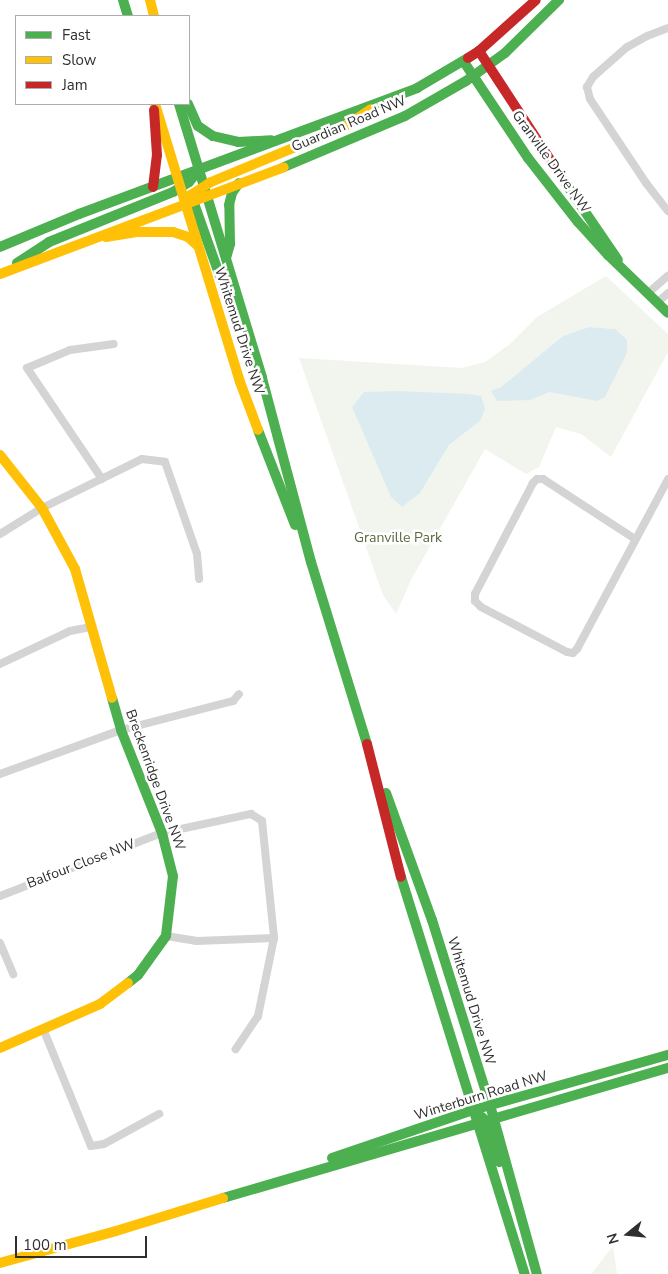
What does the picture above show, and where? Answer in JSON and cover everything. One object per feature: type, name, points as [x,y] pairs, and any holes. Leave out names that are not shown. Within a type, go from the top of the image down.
[{"type":"main road","points":[[123,0],[128,15]]},
{"type":"main road","points":[[150,0],[154,15]]},
{"type":"main road","name":"Guardian Road NW","points":[[181,184],[199,170],[417,88],[464,62],[479,51],[536,0]]},
{"type":"main road","name":"Guardian Road NW","points":[[205,191],[239,183],[378,129],[425,106],[487,66],[528,33],[559,0]]},
{"type":"main road","name":"Granville Drive NW","points":[[479,51],[487,66],[625,271]]},
{"type":"main road","name":"Granville Drive NW","points":[[464,62],[528,158],[564,206],[594,241],[668,313]]},
{"type":"main road","points":[[3,273],[190,199],[346,126],[378,104]]},
{"type":"main road","points":[[153,187],[157,155],[154,129],[155,105]]},
{"type":"main road","name":"Whitemud Drive NW","points":[[155,105],[181,184],[190,199],[198,245],[240,382],[268,458],[311,562]]},
{"type":"main road","name":"Whitemud Drive NW","points":[[179,105],[252,345],[311,562],[366,741],[409,907],[473,1110]]},
{"type":"main road","points":[[188,105],[198,126],[212,136],[238,142],[285,138]]},
{"type":"main road","points":[[226,259],[230,244],[229,206],[232,193],[239,183]]},
{"type":"main road","points":[[0,247],[153,187],[181,184]]},
{"type":"main road","points":[[3,273],[38,248],[181,184]]},
{"type":"main road","points":[[190,199],[229,302],[252,345]]},
{"type":"main road","points":[[90,239],[137,232],[173,232],[188,237],[198,245]]},
{"type":"main road","name":"Breckenridge Drive NW","points":[[0,455],[42,508],[75,569],[121,730],[162,833],[173,876],[166,936],[138,976],[100,1004],[44,1031],[0,1048]]},
{"type":"main road","name":"Whitemud Drive NW","points":[[366,741],[432,920],[490,1105],[485,1121],[525,1274]]},
{"type":"main road","name":"Winterburn Road NW","points":[[305,1172],[334,1158],[473,1110],[668,1055]]},
{"type":"main road","name":"Winterburn Road NW","points":[[0,1263],[116,1231],[305,1172],[668,1068]]},
{"type":"main road","points":[[473,1110],[485,1121]]},
{"type":"main road","name":"Whitemud Drive NW","points":[[485,1121],[537,1273]]},
{"type":"street","points":[[668,28],[647,36],[627,47],[593,77],[587,87],[590,99],[646,183],[668,210]]},
{"type":"street","points":[[647,294],[668,276]]},
{"type":"street","points":[[657,303],[668,293]]},
{"type":"street","points":[[102,479],[27,368],[70,350],[114,344]]},
{"type":"street","points":[[0,534],[42,508],[142,459],[165,462],[197,554],[199,579]]},
{"type":"street","points":[[635,539],[543,479],[537,479],[533,483],[475,594],[476,601],[481,607],[567,652],[573,653],[578,649],[668,479]]},
{"type":"street","points":[[0,664],[70,631],[91,627]]},
{"type":"street","points":[[0,774],[121,730],[232,701],[239,694]]},
{"type":"street","name":"Balfour Close NW","points":[[0,896],[162,833],[251,814],[262,821],[274,938]]},
{"type":"street","points":[[166,936],[196,941],[274,938],[258,1016],[236,1049]]},
{"type":"street","points":[[0,943],[13,974]]},
{"type":"street","points":[[44,1031],[91,1146],[104,1144],[159,1114]]},
{"type":"green space","name":"Granville Park","points":[[606,276],[668,334],[668,352],[611,457],[581,434],[556,427],[539,467],[526,474],[485,449],[411,580],[396,614],[383,595],[299,358],[462,368],[485,362],[510,344],[537,317]],"holes":[[[589,327],[615,329],[597,401],[549,392],[491,392],[501,387],[563,336]],[[353,407],[480,421],[449,445],[420,493]]]},
{"type":"green space","points":[[613,1246],[617,1274],[591,1274]]},
{"type":"shaded area","points":[[589,327],[615,329],[627,340],[627,353],[605,397],[597,401],[549,392],[530,400],[497,401],[491,391],[501,387],[563,336]]},
{"type":"shaded area","points":[[398,391],[481,396],[485,409],[480,421],[449,445],[420,493],[402,507],[391,497],[352,407],[364,392]]},
{"type":"traffic: fast","points":[[123,0],[128,15]]},
{"type":"traffic: fast","points":[[284,167],[405,116],[466,81],[505,53],[559,0]]},
{"type":"traffic: fast","points":[[0,247],[79,214],[417,88],[468,58]]},
{"type":"traffic: fast","points":[[464,62],[528,158],[578,222],[608,255],[668,313]]},
{"type":"traffic: fast","points":[[179,105],[262,378],[311,562],[367,744]]},
{"type":"traffic: fast","points":[[188,105],[198,126],[213,136],[238,142],[271,140]]},
{"type":"traffic: fast","points":[[17,263],[49,242],[173,192],[189,182],[198,171]]},
{"type":"traffic: fast","points":[[562,178],[618,260]]},
{"type":"traffic: fast","points":[[226,258],[230,244],[229,205],[232,193],[239,183]]},
{"type":"traffic: fast","points":[[191,195],[229,302],[241,326]]},
{"type":"traffic: fast","points":[[258,430],[295,525]]},
{"type":"traffic: fast","points":[[112,698],[121,730],[162,833],[173,876],[166,936],[138,975],[128,983]]},
{"type":"traffic: fast","points":[[386,793],[432,920],[490,1105],[537,1274]]},
{"type":"traffic: fast","points":[[401,877],[525,1274]]},
{"type":"traffic: fast","points":[[332,1158],[473,1110],[668,1055]]},
{"type":"traffic: fast","points":[[223,1198],[668,1068]]},
{"type":"traffic: fast","points":[[482,1117],[487,1124],[499,1162]]},
{"type":"traffic: slow","points":[[150,0],[154,15]]},
{"type":"traffic: slow","points":[[155,105],[240,382],[258,430]]},
{"type":"traffic: slow","points":[[185,203],[191,195],[211,182],[346,126],[371,109]]},
{"type":"traffic: slow","points":[[0,274],[284,167]]},
{"type":"traffic: slow","points":[[106,237],[137,232],[173,232],[188,237],[197,245]]},
{"type":"traffic: slow","points":[[0,455],[42,508],[75,569],[112,698]]},
{"type":"traffic: slow","points":[[0,1048],[100,1004],[128,983]]},
{"type":"traffic: slow","points":[[0,1263],[116,1231],[223,1198]]},
{"type":"traffic: jam","points":[[468,58],[479,51],[536,0]]},
{"type":"traffic: jam","points":[[479,51],[562,178]]},
{"type":"traffic: jam","points":[[153,187],[157,155],[154,110]]},
{"type":"traffic: jam","points":[[367,744],[401,877]]}]
